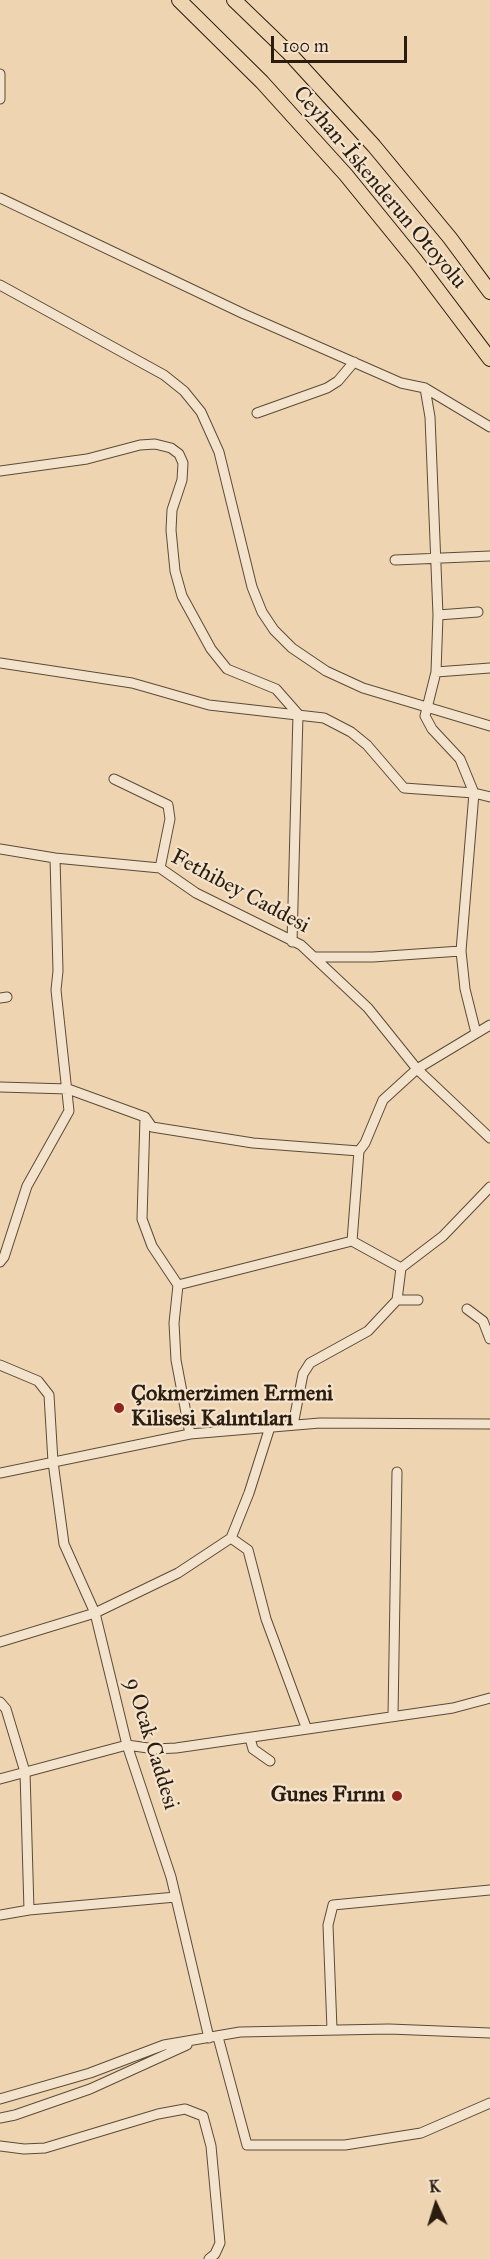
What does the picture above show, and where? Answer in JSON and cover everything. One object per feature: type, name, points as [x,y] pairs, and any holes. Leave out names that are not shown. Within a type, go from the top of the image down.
[{"type":"highway","name":"Ceyhan-İskenderun Otoyolu","points":[[179,0],[262,82],[346,175],[417,261],[490,358]]},
{"type":"highway","name":"Ceyhan-İskenderun Otoyolu","points":[[234,0],[290,54],[374,146],[450,238],[490,292]]},
{"type":"street","points":[[0,74],[0,99]]},
{"type":"street","points":[[0,198],[244,314],[401,383],[425,388],[490,428]]},
{"type":"street","points":[[0,285],[164,375],[184,392],[201,412],[219,452],[252,587],[262,612],[274,630],[292,648],[326,671],[363,688],[490,726]]},
{"type":"street","points":[[257,413],[327,388],[338,381],[354,363]]},
{"type":"street","points":[[425,388],[430,417],[438,615],[436,672],[425,716],[432,729],[460,759],[474,793],[461,951],[465,990],[476,1033]]},
{"type":"street","points":[[0,471],[87,459],[140,445],[155,444],[171,448],[183,463],[171,530],[175,571],[182,596],[211,649],[226,669],[276,689],[298,714],[292,942]]},
{"type":"street","points":[[395,560],[490,556]]},
{"type":"street","points":[[438,615],[478,612]]},
{"type":"street","points":[[0,663],[132,683],[209,705],[324,718],[351,732],[367,745],[404,788],[474,793],[490,797]]},
{"type":"street","points":[[436,672],[490,668]]},
{"type":"street","points":[[114,779],[168,805],[170,819],[160,868]]},
{"type":"street","name":"Fethibey Caddesi","points":[[0,849],[55,858],[160,868],[196,893],[301,945],[368,1008],[417,1069],[490,1138]]},
{"type":"street","points":[[0,1262],[4,1257],[27,1186],[69,1111],[56,990],[58,971],[55,858]]},
{"type":"street","points":[[314,957],[373,957],[461,951]]},
{"type":"street","points":[[352,1241],[359,1151],[365,1143],[383,1100],[417,1069],[490,1025]]},
{"type":"street","points":[[0,1087],[68,1089],[145,1117],[152,1127],[163,1129],[253,1143],[359,1151]]},
{"type":"street","points":[[145,1117],[142,1219],[152,1246],[178,1285],[174,1323],[176,1351],[190,1434]]},
{"type":"street","points":[[293,1425],[303,1374],[310,1363],[368,1331],[397,1300],[400,1268],[443,1236],[490,1187]]},
{"type":"street","points":[[178,1285],[352,1241],[400,1268]]},
{"type":"street","points":[[397,1300],[418,1300]]},
{"type":"street","points":[[467,1309],[483,1321],[490,1339]]},
{"type":"street","name":"9 Ocak Caddesi","points":[[0,1365],[38,1381],[49,1395],[53,1462],[64,1544],[95,1613],[127,1745],[153,1817],[213,2037],[247,2145],[345,2145],[421,2133],[490,2103]]},
{"type":"street","points":[[0,1473],[190,1434],[320,1423],[490,1424]]},
{"type":"street","points":[[0,1642],[95,1613],[178,1572],[231,1538],[270,1427]]},
{"type":"street","points":[[393,1716],[397,1472]]},
{"type":"street","points":[[231,1538],[248,1550],[266,1618],[306,1727]]},
{"type":"street","points":[[0,1779],[127,1745],[155,1749],[250,1738],[306,1727],[453,1708],[490,1698]]},
{"type":"street","points":[[0,1702],[6,1709],[25,1772],[29,1910]]},
{"type":"street","points":[[250,1738],[253,1749],[270,1761]]},
{"type":"street","points":[[332,2029],[328,1925],[333,1905],[490,1890]]},
{"type":"street","points":[[0,1915],[29,1910],[176,1897]]},
{"type":"street","points":[[0,2118],[90,2089],[195,2042],[240,2032],[332,2029],[490,2032]]},
{"type":"street","points":[[0,2099],[90,2073],[164,2045],[195,2042]]},
{"type":"street","points":[[0,2146],[24,2149],[45,2148],[158,2114],[185,2109],[203,2116],[211,2146],[220,2242],[215,2254],[209,2259]]},
{"type":"place","name":"Çokmerzimen Ermeni Kilisesi Kalıntıları","points":[[119,1408]]},
{"type":"place","name":"Gunes Fırını","points":[[397,1796]]}]
